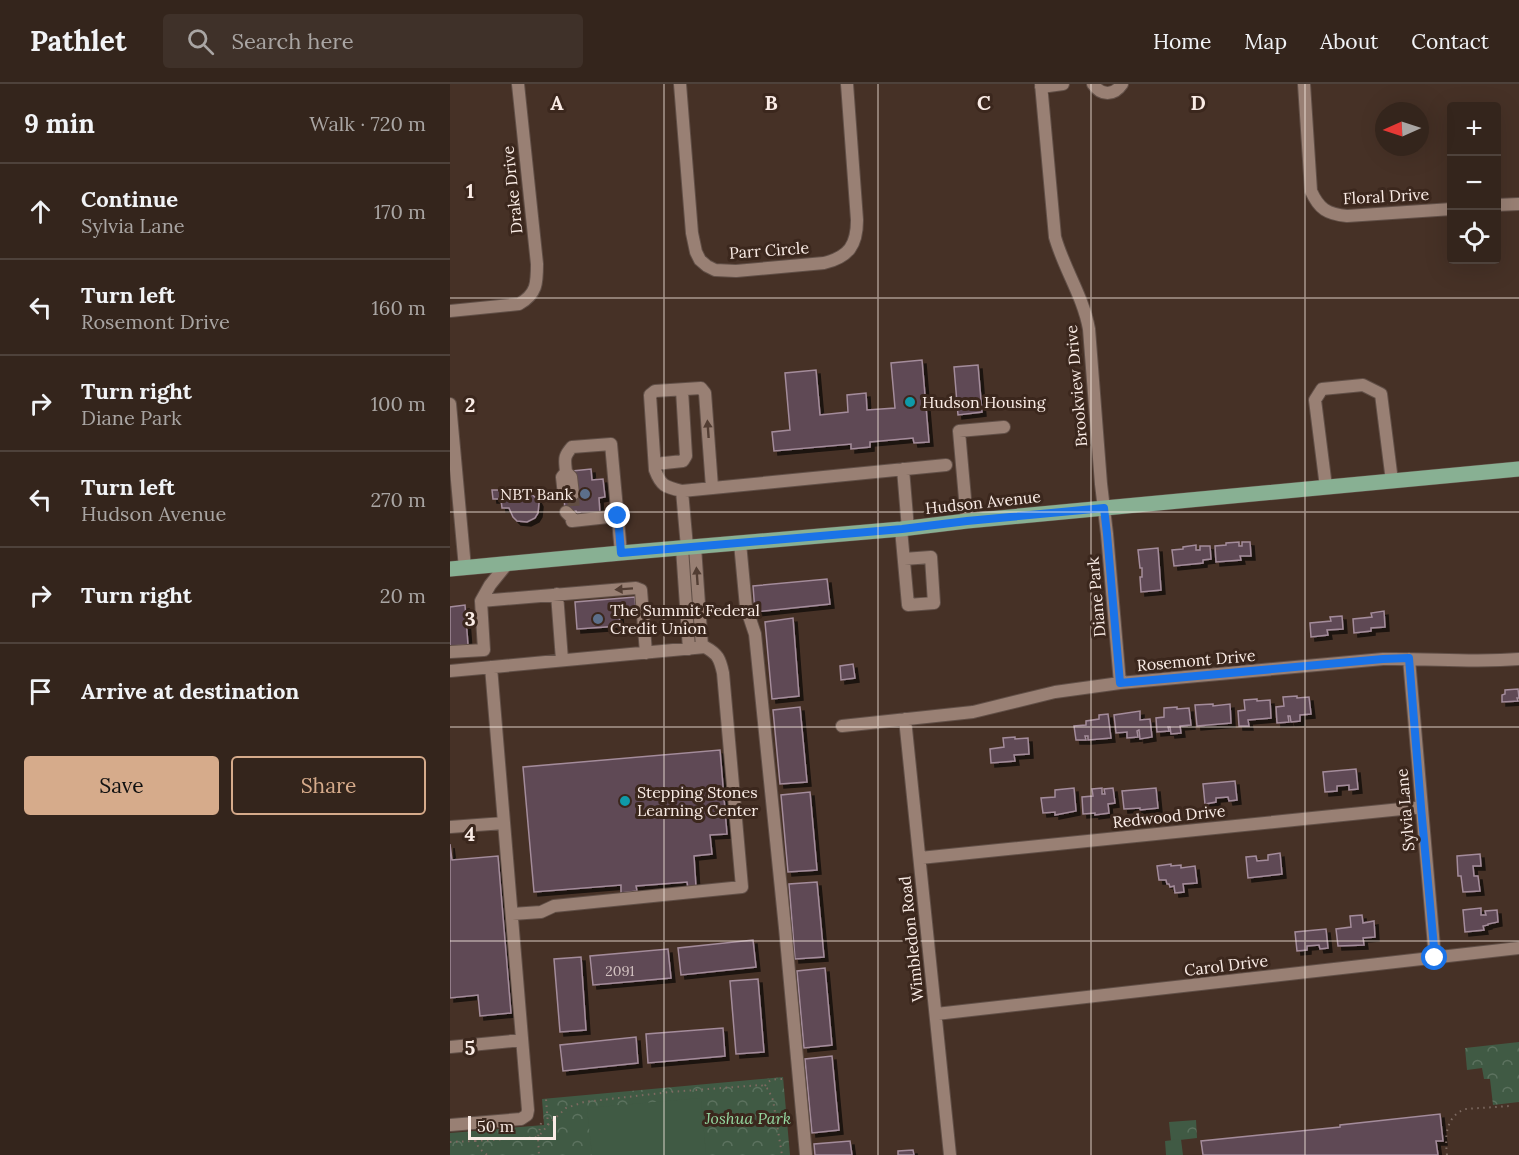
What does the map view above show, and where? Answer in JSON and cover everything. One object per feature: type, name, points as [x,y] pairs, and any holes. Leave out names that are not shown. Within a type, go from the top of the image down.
[{"type":"main road","name":"Hudson Avenue","points":[[457,568],[905,529],[967,521],[1519,469]]},
{"type":"street","name":"Drake Drive","points":[[450,310],[519,304],[527,300],[534,292],[537,264],[518,84]]},
{"type":"street","name":"Parr Circle","points":[[680,84],[692,233],[696,252],[707,266],[716,270],[736,271],[824,263],[843,256],[855,241],[857,220],[846,84]]},
{"type":"street","name":"Brookview Drive","points":[[1063,84],[1041,86],[1055,237],[1083,305],[1089,329],[1104,508]]},
{"type":"street","points":[[1093,84],[1096,89],[1104,93],[1114,92],[1122,84]]},
{"type":"street","name":"Floral Drive","points":[[1304,84],[1311,191],[1315,201],[1323,209],[1347,216],[1447,209]]},
{"type":"street","points":[[1501,206],[1519,204]]},
{"type":"street","points":[[1326,487],[1315,400],[1322,389],[1363,385],[1381,394],[1392,481]]},
{"type":"street","points":[[712,487],[705,393],[701,388],[655,391],[650,395],[655,464],[659,482],[668,488],[682,491],[946,465]]},
{"type":"street","points":[[655,464],[682,462],[686,456],[682,390]]},
{"type":"street","points":[[450,404],[457,568]]},
{"type":"street","points":[[967,521],[959,431],[1004,427]]},
{"type":"street","points":[[568,495],[562,477],[567,472],[565,456],[572,447],[610,444],[621,553]]},
{"type":"street","points":[[903,469],[904,559]]},
{"type":"street","points":[[682,491],[702,647]]},
{"type":"street","name":"Diane Park","points":[[1104,508],[1120,683]]},
{"type":"street","points":[[570,513],[572,521],[618,516]]},
{"type":"street","points":[[740,543],[747,606],[755,634],[806,1155]]},
{"type":"street","points":[[688,547],[689,649]]},
{"type":"street","points":[[450,652],[484,650],[481,601],[490,585],[507,564]]},
{"type":"street","points":[[481,601],[636,588],[641,590],[646,652]]},
{"type":"street","points":[[557,594],[562,660]]},
{"type":"street","points":[[450,671],[705,647],[714,652],[723,673],[742,887],[554,906],[541,912],[512,914]]},
{"type":"street","name":"Rosemont Drive","points":[[842,726],[973,712],[1055,692],[1120,683],[1383,659],[1409,658],[1469,662],[1519,659]]},
{"type":"street","name":"Sylvia Lane","points":[[1409,658],[1435,958]]},
{"type":"street","points":[[450,1125],[521,1119],[528,1110],[491,667]]},
{"type":"street","name":"Wimbledon Road","points":[[905,719],[950,1155]]},
{"type":"street","name":"Redwood Drive","points":[[920,858],[1421,807]]},
{"type":"street","points":[[450,827],[504,823]]},
{"type":"street","name":"Carol Drive","points":[[936,1014],[1519,948]]},
{"type":"street","points":[[450,1047],[522,1040]]},
{"type":"path","points":[[765,1086],[771,1080],[799,1077]]},
{"type":"path","points":[[450,1142],[538,1137],[566,1108],[584,1102],[761,1085],[765,1086],[774,1102],[782,1155]]},
{"type":"path","points":[[546,1099],[548,1125]]},
{"type":"path","points":[[1447,1155],[1446,1132],[1452,1118],[1458,1112],[1464,1109],[1510,1106]]},
{"type":"path","points":[[539,1155],[538,1137],[541,1123]]},
{"type":"path","points":[[475,1141],[487,1155]]},
{"type":"green space","points":[[1519,1042],[1519,1102],[1493,1105],[1490,1079],[1484,1079],[1482,1068],[1467,1070],[1465,1048]]},
{"type":"green space","name":"Joshua Park","points":[[783,1077],[790,1155],[450,1155],[450,1133],[544,1125],[542,1099]]},
{"type":"green space","points":[[701,1098],[706,1155],[592,1155],[587,1108]]},
{"type":"green space","points":[[1196,1120],[1197,1138],[1171,1141],[1169,1122]]},
{"type":"green space","points":[[1181,1139],[1183,1155],[1166,1155],[1165,1141]]},
{"type":"building","name":"Hudson Housing","points":[[922,360],[929,442],[914,443],[913,438],[870,442],[870,447],[851,449],[851,444],[774,451],[772,432],[790,430],[785,373],[816,370],[820,415],[848,412],[847,395],[866,393],[867,410],[895,408],[891,363]]},
{"type":"building","points":[[978,365],[982,412],[958,415],[954,367]]},
{"type":"building","points":[[591,469],[592,480],[603,479],[605,497],[599,498],[600,514],[580,515],[576,511],[565,512],[564,495],[572,471]]},
{"type":"building","points":[[492,490],[501,490],[501,493],[529,492],[539,503],[538,513],[535,518],[527,522],[517,521],[509,508],[502,508],[501,499],[493,499]]},
{"type":"building","points":[[1239,542],[1239,546],[1242,546],[1242,542],[1250,542],[1251,556],[1240,556],[1241,560],[1216,562],[1215,546]]},
{"type":"building","points":[[1196,545],[1196,550],[1200,550],[1200,546],[1210,546],[1211,559],[1203,560],[1203,563],[1174,566],[1172,550]]},
{"type":"building","points":[[1158,548],[1161,590],[1141,592],[1142,568],[1140,568],[1138,550]]},
{"type":"building","points":[[827,579],[830,604],[755,612],[753,586]]},
{"type":"building","name":"The Summit Federal Credit Union","points":[[635,597],[636,611],[619,613],[620,626],[577,629],[575,602]]},
{"type":"building","points":[[465,605],[468,645],[450,646],[450,607]]},
{"type":"building","points":[[1384,611],[1385,627],[1354,633],[1353,619],[1372,617],[1371,613]]},
{"type":"building","points":[[1342,616],[1343,629],[1327,630],[1328,635],[1311,637],[1310,623],[1331,621],[1330,617]]},
{"type":"building","points":[[793,618],[799,696],[772,699],[765,622]]},
{"type":"building","points":[[853,664],[855,678],[841,680],[840,666]]},
{"type":"building","points":[[1518,689],[1518,701],[1502,702],[1505,690]]},
{"type":"building","points":[[1297,696],[1297,698],[1309,697],[1311,714],[1300,715],[1300,721],[1291,722],[1288,716],[1289,722],[1277,723],[1276,707],[1284,706],[1283,697]]},
{"type":"building","points":[[1257,699],[1257,701],[1270,700],[1271,718],[1248,720],[1249,726],[1239,726],[1238,711],[1245,710],[1244,700]]},
{"type":"building","points":[[1213,704],[1213,706],[1230,704],[1231,723],[1197,726],[1195,705]]},
{"type":"building","points":[[800,707],[807,782],[780,784],[773,710]]},
{"type":"building","points":[[1177,707],[1177,709],[1189,708],[1191,725],[1180,726],[1181,733],[1171,734],[1170,727],[1168,727],[1169,731],[1157,732],[1156,718],[1164,717],[1164,708]]},
{"type":"building","points":[[1140,711],[1140,720],[1150,719],[1152,737],[1140,739],[1139,730],[1137,731],[1138,737],[1127,738],[1127,732],[1116,733],[1114,715]]},
{"type":"building","points":[[1108,714],[1111,738],[1088,740],[1088,736],[1085,736],[1086,740],[1076,740],[1074,726],[1086,725],[1086,721],[1099,719],[1099,715]]},
{"type":"building","points":[[1015,737],[1015,739],[1028,738],[1029,754],[1014,755],[1015,761],[991,763],[990,749],[1004,747],[1003,738]]},
{"type":"building","name":"Stepping Stones Learning Center","points":[[720,750],[727,834],[710,835],[712,854],[694,856],[696,887],[688,888],[687,882],[636,886],[637,891],[621,893],[621,885],[534,892],[523,767]]},
{"type":"building","points":[[1356,769],[1358,789],[1349,790],[1349,785],[1337,786],[1337,791],[1325,792],[1323,772]]},
{"type":"building","points":[[1235,781],[1237,800],[1229,801],[1228,797],[1216,798],[1216,802],[1205,804],[1203,784]]},
{"type":"building","points":[[1074,788],[1076,811],[1055,815],[1055,812],[1043,813],[1041,798],[1055,797],[1055,790]]},
{"type":"building","points":[[1102,788],[1102,794],[1105,794],[1104,789],[1113,788],[1115,803],[1108,804],[1109,813],[1083,814],[1082,797],[1093,796],[1092,789]]},
{"type":"building","points":[[1156,788],[1158,808],[1124,809],[1122,791]]},
{"type":"building","points":[[810,792],[817,870],[788,872],[781,795]]},
{"type":"building","points":[[450,844],[452,860],[498,856],[511,1013],[480,1016],[478,995],[450,998]]},
{"type":"building","points":[[1280,853],[1282,874],[1248,878],[1246,857],[1256,856],[1257,861],[1268,860],[1268,855]]},
{"type":"building","points":[[1480,854],[1481,866],[1473,866],[1474,876],[1478,876],[1480,891],[1463,892],[1461,876],[1458,876],[1457,856]]},
{"type":"building","points":[[1171,864],[1171,866],[1181,865],[1181,868],[1195,866],[1197,883],[1183,884],[1184,892],[1175,893],[1174,886],[1170,887],[1166,880],[1159,880],[1157,866]]},
{"type":"building","points":[[817,882],[824,957],[795,959],[789,884]]},
{"type":"building","points":[[1481,908],[1481,915],[1486,915],[1485,911],[1497,910],[1498,922],[1483,926],[1484,930],[1465,932],[1463,910]]},
{"type":"building","points":[[1362,915],[1363,923],[1374,921],[1375,937],[1363,938],[1364,945],[1338,946],[1336,929],[1351,927],[1350,916]]},
{"type":"building","points":[[1326,929],[1328,948],[1320,949],[1319,945],[1307,946],[1307,950],[1297,951],[1295,932]]},
{"type":"building","points":[[753,940],[756,967],[681,975],[678,948]]},
{"type":"building","points":[[668,949],[671,978],[593,985],[590,956]]},
{"type":"building","points":[[581,957],[586,1030],[560,1032],[554,959]]},
{"type":"building","points":[[825,968],[832,1045],[804,1048],[797,971]]},
{"type":"building","points":[[758,979],[764,1052],[736,1054],[730,981]]},
{"type":"building","points":[[723,1028],[725,1056],[648,1063],[646,1034]]},
{"type":"building","points":[[636,1037],[638,1063],[563,1071],[560,1045]]},
{"type":"building","points":[[832,1056],[839,1130],[812,1133],[805,1059]]},
{"type":"building","points":[[1440,1114],[1443,1141],[1436,1141],[1438,1155],[1203,1155],[1201,1141],[1340,1127],[1340,1125]]},
{"type":"building","points":[[850,1141],[852,1155],[815,1155],[814,1144]]},
{"type":"building","points":[[913,1150],[914,1155],[898,1155],[898,1151]]},
{"type":"tunnel","points":[[573,494],[574,511]]},
{"type":"place","name":"Hudson Housing","points":[[910,402]]},
{"type":"place","name":"NBT Bank","points":[[585,494]]},
{"type":"place","name":"The Summit Federal Credit Union","points":[[598,619]]},
{"type":"place","name":"Stepping Stones Learning Center","points":[[625,801]]},
{"type":"route","points":[[618,516],[621,553],[902,529],[1104,508],[1120,683],[1409,658],[1435,958]]}]
